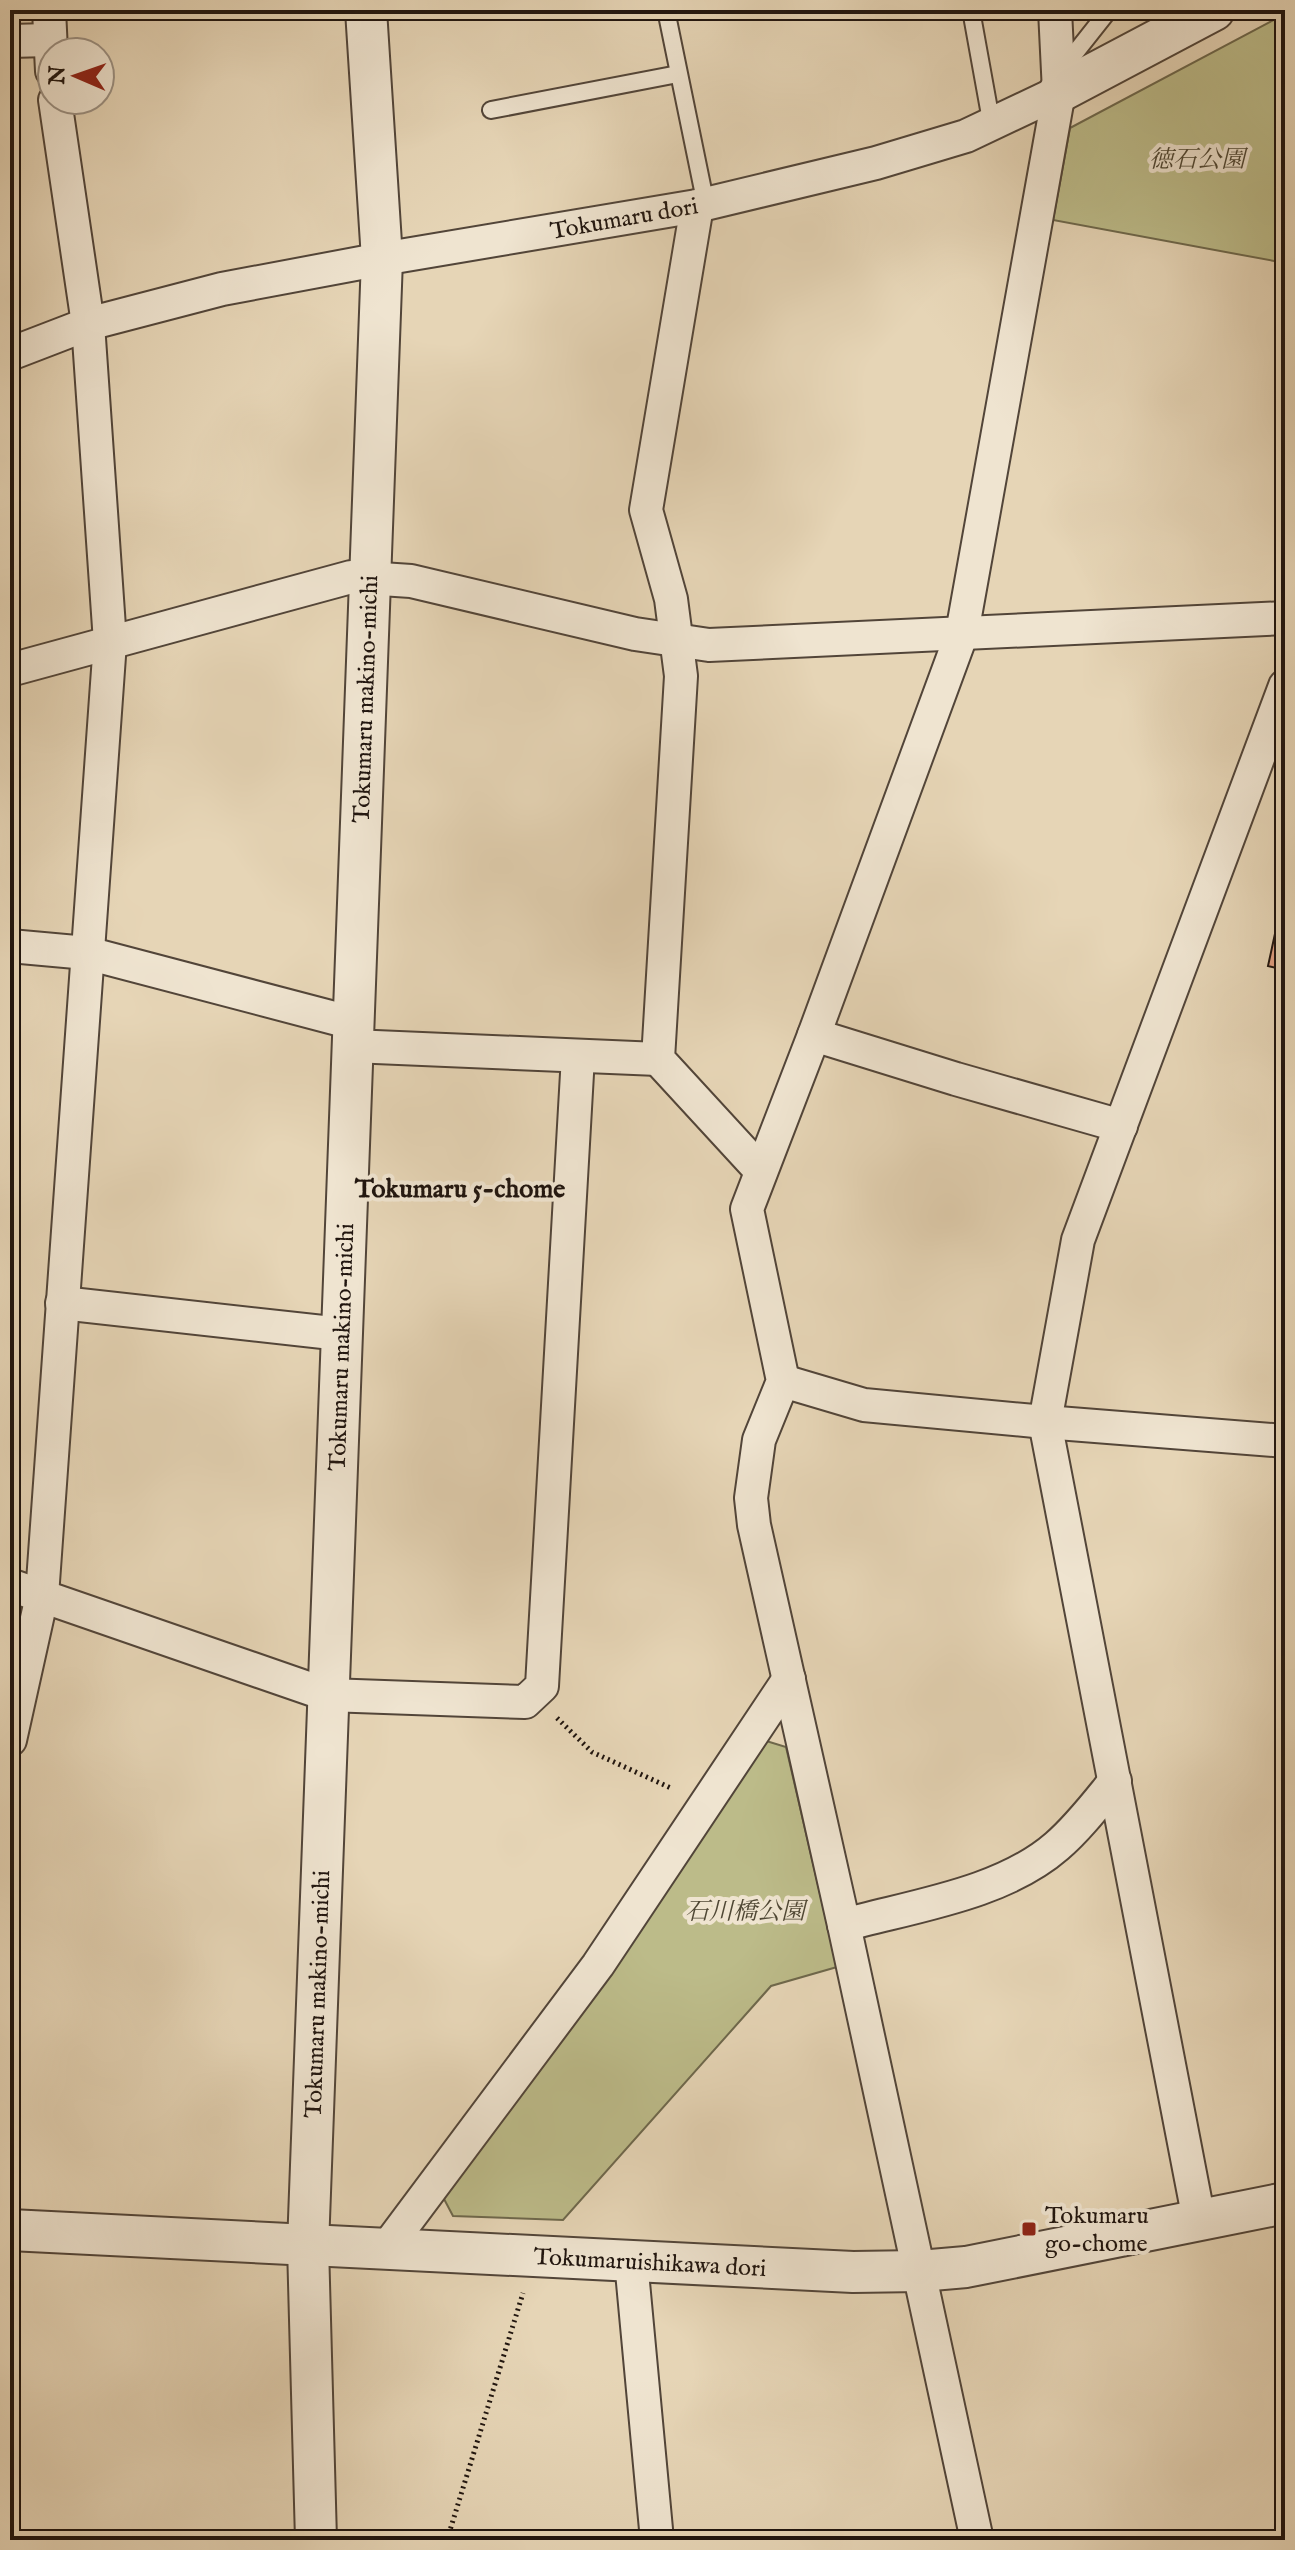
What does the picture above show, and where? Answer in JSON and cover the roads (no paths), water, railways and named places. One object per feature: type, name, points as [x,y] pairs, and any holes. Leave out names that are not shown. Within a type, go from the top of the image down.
[{"type":"street","name":"Tokumaru makino-michi","points":[[316,2540],[308,2246],[382,259],[366,10]]},
{"type":"street","points":[[977,2540],[754,1525],[751,1498],[759,1440],[783,1381],[747,1209],[962,633],[1058,84],[1055,10]]},
{"type":"street","name":"Tokumaru dori","points":[[10,354],[88,324],[222,289],[702,206],[943,144],[992,126],[1058,84],[1214,10]]},
{"type":"street","points":[[10,41],[36,40]]},
{"type":"street","points":[[10,1740],[42,1596],[110,642],[88,324],[57,116]]},
{"type":"street","points":[[658,1059],[681,676],[671,599],[646,510],[702,206]]},
{"type":"street","points":[[10,670],[351,577],[411,581],[635,634],[709,645],[1285,618]]},
{"type":"street","points":[[1199,2220],[1045,1422],[1078,1240],[1285,686]]},
{"type":"street","points":[[10,946],[87,953],[352,1034],[578,1056],[658,1059],[761,1171]]},
{"type":"street","points":[[814,1035],[1121,1126]]},
{"type":"street","points":[[10,1585],[328,1695],[525,1702],[542,1686],[578,1056]]},
{"type":"street","points":[[62,1303],[341,1334]]},
{"type":"street","points":[[783,1381],[864,1405],[1285,1441]]},
{"type":"street","points":[[385,2250],[598,1965],[789,1679]]},
{"type":"street","points":[[844,1925],[977,1889],[1020,1872],[1057,1846],[1115,1781]]},
{"type":"street","name":"Tokumaruishikawa dori","points":[[10,2230],[853,2272],[920,2271],[966,2267],[1285,2203]]},
{"type":"street","points":[[631,2261],[657,2540]]},
{"type":"lane","points":[[666,10],[702,206]]},
{"type":"lane","points":[[971,10],[992,126]]},
{"type":"lane","points":[[1058,84],[1109,10]]},
{"type":"lane","points":[[491,110],[678,74]]},
{"type":"place","name":"Tokumaru go-chome","points":[[1029,2229]]},
{"type":"district","name":"Tokumaru 5-chome","points":[[460,1188]]},
{"type":"park label","name":"徳石公園","points":[[1197,159]]},
{"type":"park label","name":"石川橋公園","points":[[745,1911]]}]
